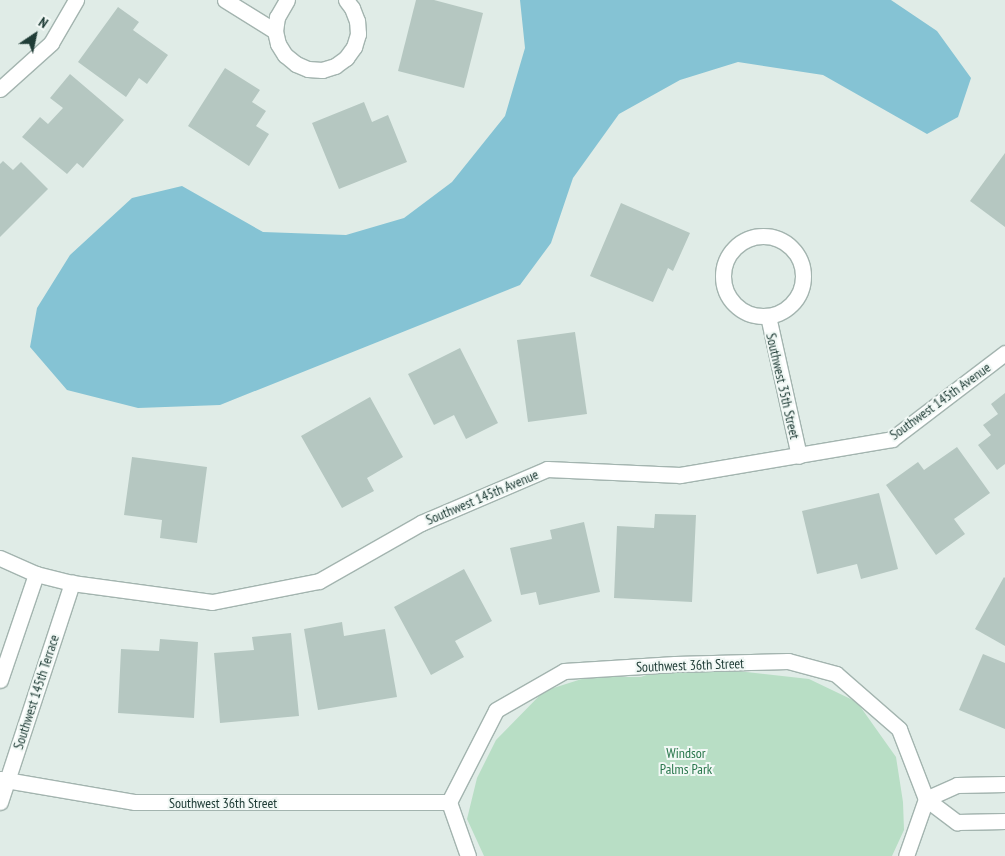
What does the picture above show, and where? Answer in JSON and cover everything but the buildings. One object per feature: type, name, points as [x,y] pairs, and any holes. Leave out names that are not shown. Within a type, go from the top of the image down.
[{"type":"street","points":[[0,89],[51,43],[76,0]]},
{"type":"street","points":[[225,0],[276,31]]},
{"type":"street","points":[[288,0],[277,17],[276,31],[278,44],[285,55],[296,64],[308,69],[322,70],[335,66],[350,53],[358,34],[357,21],[352,8],[346,0]]},
{"type":"street","name":"Southwest 35th Street","points":[[760,237],[774,238],[786,244],[796,254],[802,273],[800,293],[792,304],[781,312],[768,316],[755,316],[743,312],[733,304],[726,292],[723,280],[728,256],[736,246],[747,239],[760,237]]},
{"type":"street","name":"Southwest 35th Street","points":[[768,316],[799,456]]},
{"type":"street","name":"Southwest 145th Avenue","points":[[0,558],[36,574],[72,583],[212,602],[319,581],[421,523],[547,469],[680,475],[892,440],[1005,352]]},
{"type":"street","points":[[0,680],[36,574]]},
{"type":"street","name":"Southwest 145th Terrace","points":[[0,802],[3,780],[72,583]]},
{"type":"street","name":"Southwest 36th Street","points":[[3,780],[135,802],[449,802],[496,710],[564,671],[675,664],[788,661],[836,674],[899,729],[926,799]]},
{"type":"street","points":[[906,856],[926,799],[957,784],[1005,784]]},
{"type":"street","points":[[926,799],[957,822],[1005,821]]},
{"type":"street","points":[[449,802],[468,856]]},
{"type":"green space","name":"Windsor Palms Park","points":[[675,664],[809,679],[857,702],[896,757],[903,802],[904,830],[892,856],[484,856],[467,819],[477,778],[496,740],[544,691],[588,677],[641,677]]},
{"type":"water","points":[[520,0],[891,0],[937,31],[971,78],[958,117],[927,134],[823,75],[738,62],[680,80],[619,114],[573,178],[551,243],[520,285],[220,405],[138,408],[67,390],[30,347],[37,308],[70,255],[132,198],[182,186],[263,232],[346,235],[404,218],[452,182],[505,116],[525,48]]}]
